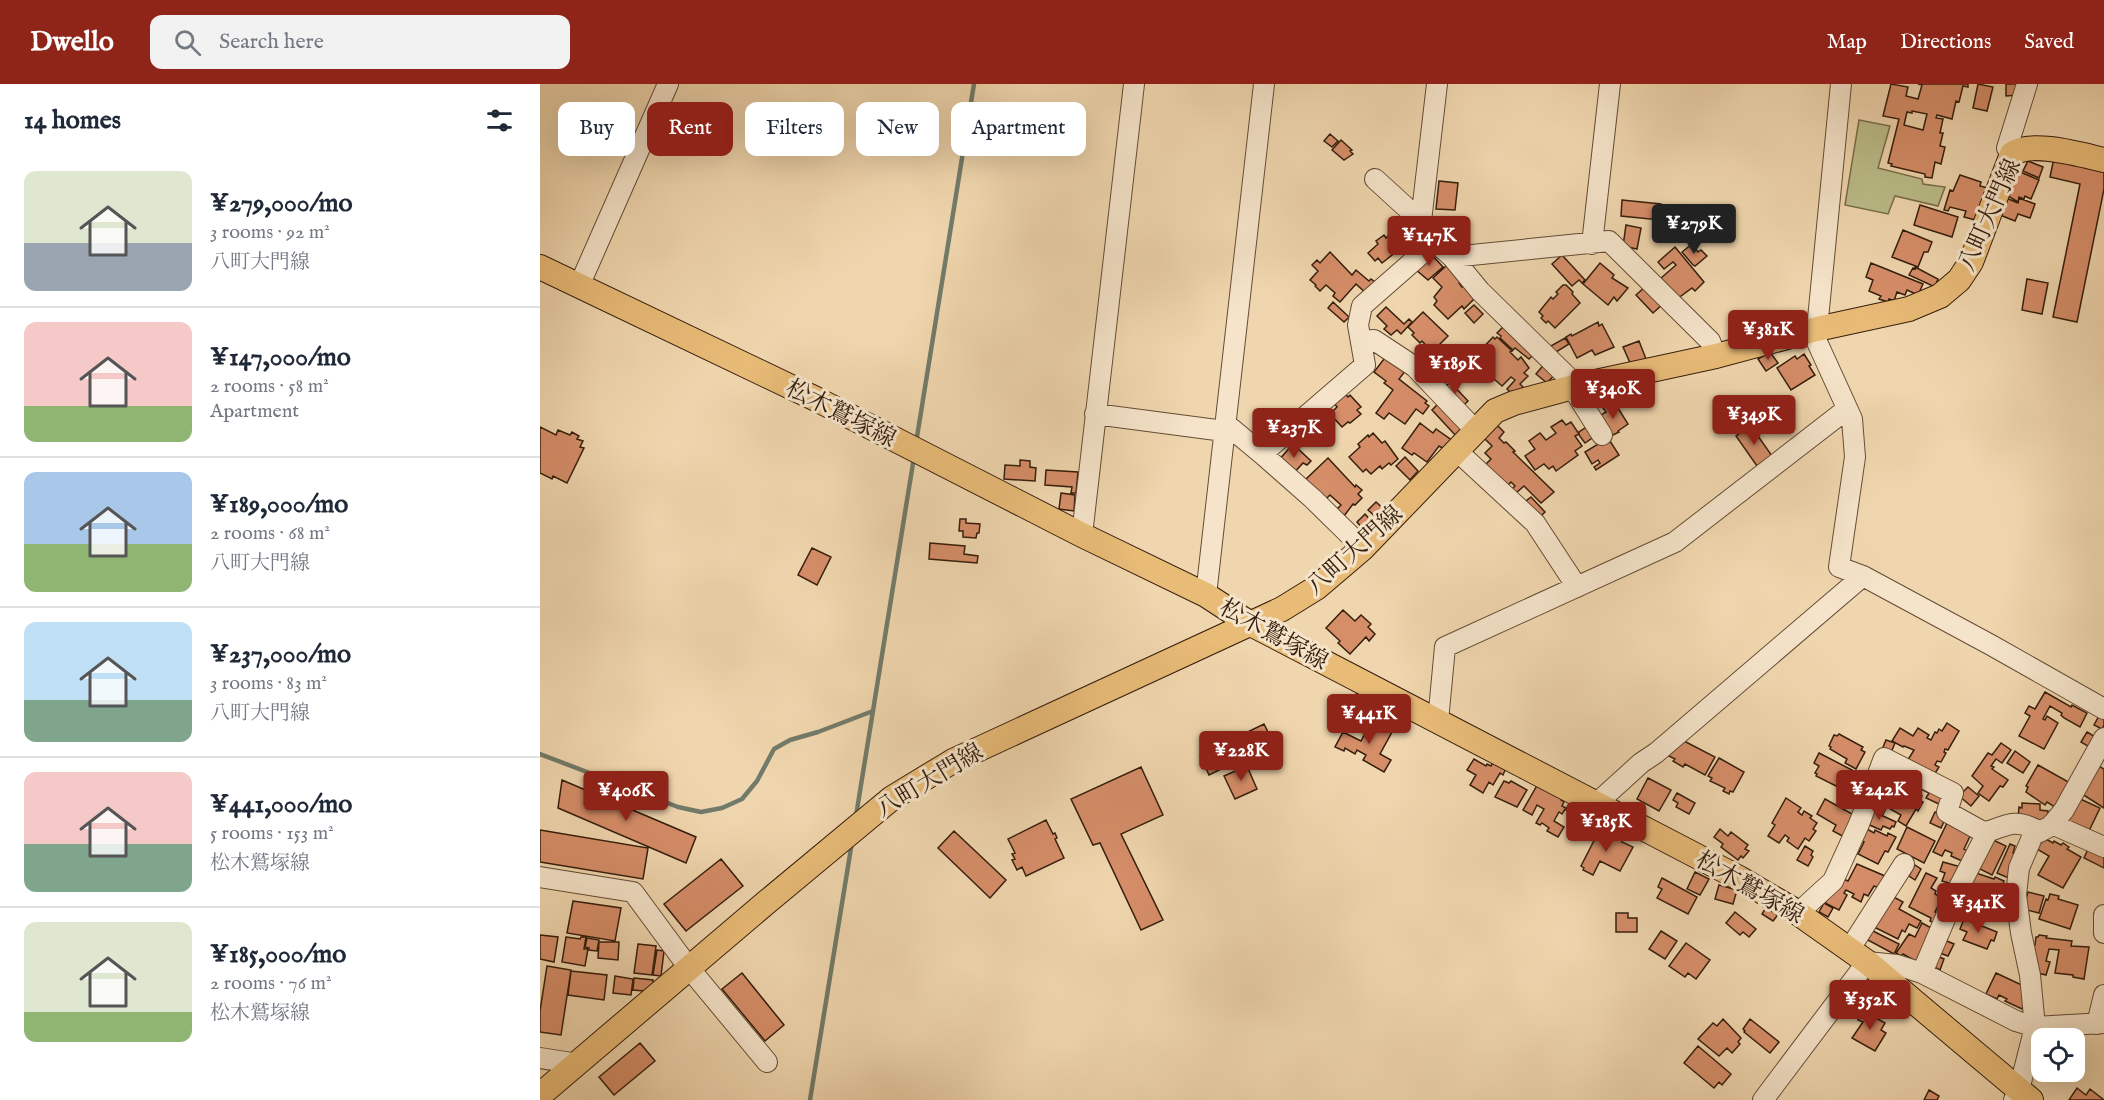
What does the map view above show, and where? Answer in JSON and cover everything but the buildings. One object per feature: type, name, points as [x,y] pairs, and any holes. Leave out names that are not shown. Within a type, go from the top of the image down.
[{"type":"main road","name":"八町大門線","points":[[540,1095],[892,798],[953,761],[1282,609],[1316,588],[1363,548],[1495,411],[1514,403],[1573,387],[1716,356],[1817,329],[1909,309],[1940,296],[1959,280],[1971,262],[2012,154],[2019,150],[2055,150],[2104,160]]},
{"type":"main road","name":"松木鷲塚線","points":[[540,267],[891,437],[1082,535],[1206,595],[1249,624],[1739,878],[1797,913],[1858,956],[2021,1097]]},
{"type":"street","points":[[579,286],[668,84]]},
{"type":"street","points":[[1082,535],[1134,84]]},
{"type":"street","points":[[1206,595],[1264,84]]},
{"type":"street","points":[[1421,221],[1437,84]]},
{"type":"street","points":[[1592,244],[1610,84]]},
{"type":"street","points":[[1840,84],[1817,329],[1817,342],[1852,419],[1855,457],[1839,567],[1863,576],[1991,645],[2104,710]]},
{"type":"street","points":[[2012,154],[2007,148],[2027,84]]},
{"type":"street","points":[[1375,179],[1421,221],[1435,242],[1452,257],[1480,291],[1573,387],[1602,435]]},
{"type":"street","points":[[1452,257],[1609,241],[1710,341],[1716,356]]},
{"type":"street","points":[[1262,454],[1365,365],[1358,325],[1362,306],[1435,242]]},
{"type":"street","points":[[1361,341],[1374,340],[1414,367],[1476,431]]},
{"type":"street","points":[[1438,721],[1445,647],[1676,542],[1847,409]]},
{"type":"street","points":[[1095,414],[1232,429],[1312,498],[1363,548]]},
{"type":"street","points":[[1457,452],[1535,523],[1577,587]]},
{"type":"street","points":[[1597,803],[1641,763],[1656,753],[1863,576]]},
{"type":"street","points":[[2021,1097],[2035,1027],[2030,975],[2016,895],[2019,868],[2032,835],[2046,828],[2064,810],[2104,738]]},
{"type":"street","points":[[1797,913],[1833,881],[1859,824],[1884,758],[1953,793],[1947,812],[1985,832],[2011,822],[2046,828],[2104,848]]},
{"type":"street","points":[[1922,973],[1956,893],[1988,831]]},
{"type":"street","points":[[1763,1100],[1858,956],[1904,864]]},
{"type":"street","points":[[540,877],[633,892],[690,968],[767,1062]]},
{"type":"street","points":[[2104,915],[2104,933]]},
{"type":"street","points":[[1858,956],[1922,973],[2016,1021],[2035,1027],[2100,1024],[2104,995]]},
{"type":"street","points":[[540,1058],[578,1064]]},
{"type":"green space","points":[[1859,120],[1890,126],[1878,168],[1922,179],[1923,184],[1945,187],[1938,206],[1895,196],[1888,214],[1845,205]]},
{"type":"waterway","points":[[916,443],[974,84]]},
{"type":"waterway","points":[[856,816],[914,457]]},
{"type":"waterway","points":[[540,754],[678,807],[701,812],[722,808],[742,799],[757,781],[774,749],[790,740],[873,711]]},
{"type":"waterway","points":[[810,1100],[852,842]]}]
